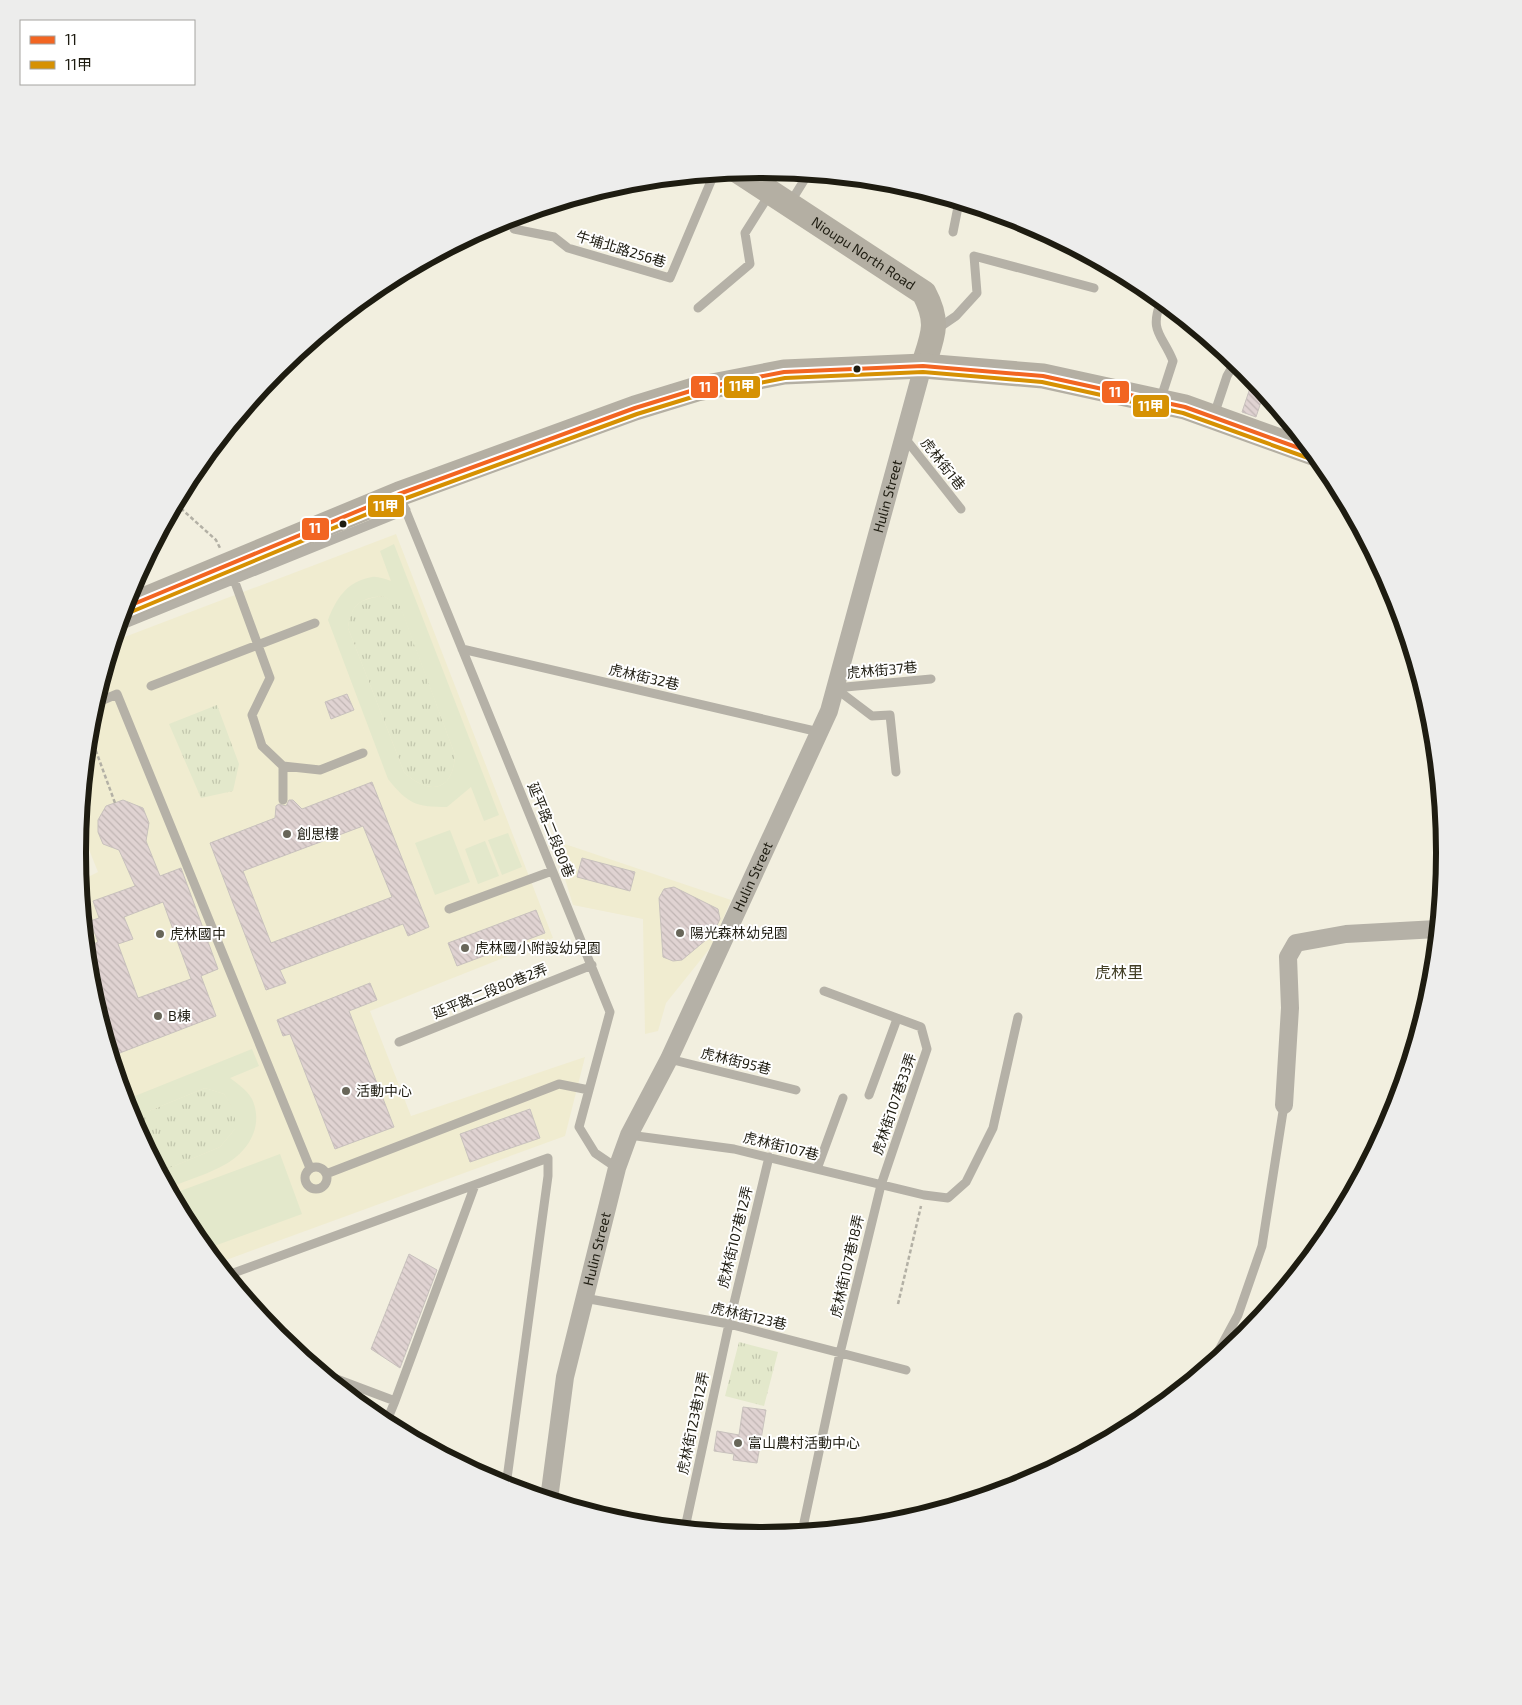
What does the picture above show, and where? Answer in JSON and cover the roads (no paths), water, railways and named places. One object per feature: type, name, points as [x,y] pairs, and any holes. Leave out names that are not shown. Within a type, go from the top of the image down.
[{"type":"street","name":"Nioupu North Road","points":[[749,178],[924,293],[933,309],[935,330],[923,366]]},
{"type":"street","points":[[134,605],[231,573],[635,408],[696,389],[784,372],[923,366],[1043,376],[1160,401],[1213,417],[1301,449]]},
{"type":"street","name":"Hulin Street","points":[[550,1493],[565,1377],[617,1168],[629,1135],[669,1059],[829,710],[923,366]]},
{"type":"street","points":[[1284,1105],[1290,1008],[1288,957],[1296,943],[1346,934],[1431,929]]},
{"type":"lane","points":[[698,308],[750,264],[745,233],[802,179]]},
{"type":"lane","name":"牛埔北路256巷","points":[[514,229],[554,237],[568,248],[670,278],[712,180]]},
{"type":"lane","points":[[953,232],[958,208]]},
{"type":"lane","points":[[935,330],[956,316],[977,292],[974,256],[1094,288]]},
{"type":"lane","points":[[1159,307],[1155,327],[1174,361],[1160,401]]},
{"type":"lane","points":[[1213,417],[1231,369]]},
{"type":"lane","name":"虎林街1巷","points":[[904,436],[961,509]]},
{"type":"lane","name":"延平路二段80巷","points":[[402,502],[610,1012],[579,1127],[594,1153],[617,1168]]},
{"type":"lane","points":[[127,623],[231,573],[270,678],[252,715],[262,746],[284,766],[320,770],[363,753]]},
{"type":"lane","points":[[151,686],[315,623]]},
{"type":"lane","name":"虎林街32巷","points":[[462,649],[819,732]]},
{"type":"lane","name":"虎林街37巷","points":[[835,688],[931,679]]},
{"type":"lane","points":[[835,688],[872,716],[890,716],[896,772]]},
{"type":"lane","points":[[104,700],[118,694],[310,1168],[305,1178],[310,1188],[322,1187],[327,1181],[326,1174],[320,1167],[310,1168]]},
{"type":"lane","points":[[283,800],[284,766]]},
{"type":"lane","points":[[449,909],[552,871]]},
{"type":"lane","name":"延平路二段80巷2弄","points":[[399,1042],[592,966]]},
{"type":"lane","name":"虎林街107巷33弄","points":[[824,991],[921,1027],[927,1049],[881,1185]]},
{"type":"lane","name":"虎林街107巷","points":[[629,1135],[734,1148],[881,1185],[924,1195],[948,1198],[966,1182],[992,1128],[1018,1017]]},
{"type":"lane","name":"虎林街107巷33弄","points":[[869,1095],[897,1019]]},
{"type":"lane","name":"虎林街95巷","points":[[669,1059],[796,1090]]},
{"type":"lane","points":[[326,1174],[559,1084],[589,1090]]},
{"type":"lane","points":[[818,1169],[843,1098]]},
{"type":"lane","points":[[1221,1346],[1238,1315],[1262,1246],[1284,1105]]},
{"type":"lane","points":[[234,1273],[548,1158],[548,1176],[507,1478]]},
{"type":"lane","name":"虎林街107巷12弄","points":[[728,1324],[769,1158]]},
{"type":"lane","points":[[389,1416],[475,1185]]},
{"type":"lane","name":"虎林街107巷18弄","points":[[803,1526],[840,1353],[881,1185]]},
{"type":"lane","name":"虎林街123巷","points":[[584,1298],[728,1324],[906,1370]]},
{"type":"lane","name":"虎林街123巷12弄","points":[[686,1522],[728,1324]]},
{"type":"lane","points":[[341,1380],[395,1400]]},
{"type":"place","name":"創思樓","points":[[287,834]]},
{"type":"place","name":"陽光森林幼兒園","points":[[680,933]]},
{"type":"place","name":"虎林國中","points":[[160,934]]},
{"type":"place","name":"虎林國小附設幼兒園","points":[[465,948]]},
{"type":"place","name":"B棟","points":[[158,1016]]},
{"type":"place","name":"活動中心","points":[[346,1091]]},
{"type":"place","name":"富山農村活動中心","points":[[738,1443]]},
{"type":"district","name":"虎林里","points":[[1119,972]]}]
